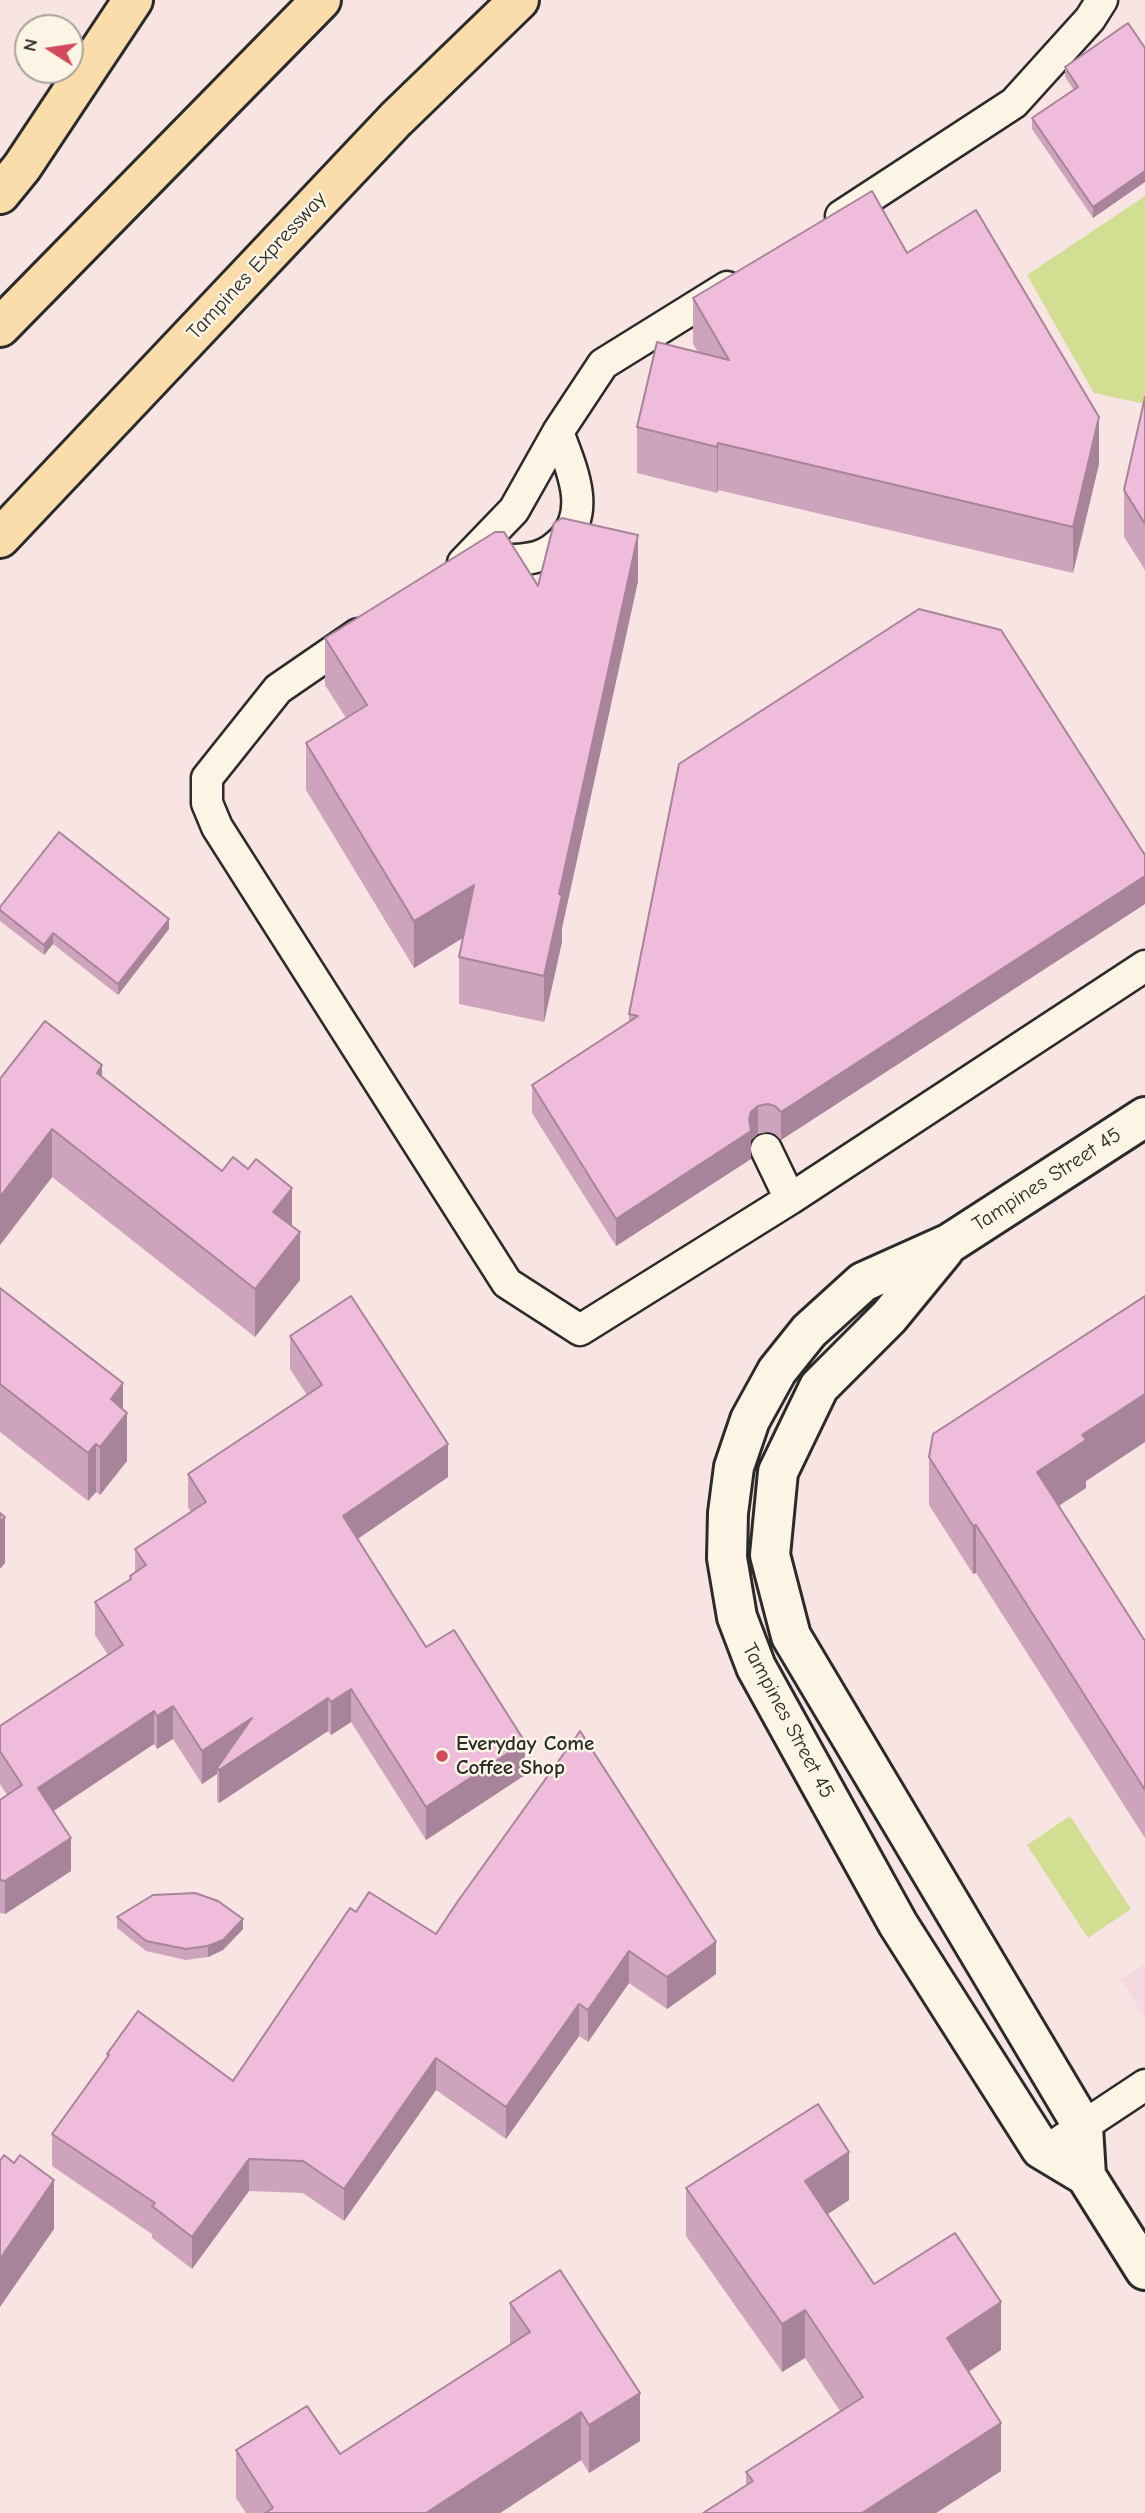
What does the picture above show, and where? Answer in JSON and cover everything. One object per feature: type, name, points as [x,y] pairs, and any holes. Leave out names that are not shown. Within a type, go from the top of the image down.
[{"type":"highway","points":[[0,194],[22,167],[133,0]]},
{"type":"highway","points":[[0,327],[321,0]]},
{"type":"highway","name":"Tampines Expressway","points":[[0,538],[396,119],[519,0]]},
{"type":"street","name":"Tampines Street 45","points":[[1086,2175],[1044,2152],[898,1924],[756,1667],[737,1617],[727,1558],[728,1513],[734,1467],[750,1420],[777,1371],[809,1331],[863,1282],[950,1243],[1145,1117]]},
{"type":"street","name":"Tampines Street 45","points":[[950,1243],[889,1317],[819,1387],[778,1472],[770,1555],[791,1636],[1083,2127],[1086,2175],[1145,2270]]},
{"type":"lane","points":[[812,234],[1014,103],[1090,19],[1102,0]]},
{"type":"lane","points":[[440,578],[466,560],[514,510],[558,432],[603,364],[754,270]]},
{"type":"lane","points":[[466,560],[527,559],[551,552],[569,534],[578,510],[575,477],[558,432]]},
{"type":"lane","points":[[385,614],[278,689],[207,778],[207,803],[217,827],[507,1283],[580,1330],[790,1199],[1145,966]]},
{"type":"lane","points":[[766,1149],[790,1199]]},
{"type":"lane","points":[[1044,2152],[1145,2085]]},
{"type":"shaded area","points":[[1145,1964],[1145,2018],[1121,1980]]},
{"type":"green space","points":[[1145,196],[1145,404],[1094,393],[1027,275]]},
{"type":"green space","points":[[1070,1816],[1131,1909],[1088,1938],[1027,1845]]},
{"type":"building","points":[[1128,23],[1145,48],[1145,171],[1093,207],[1032,118],[1078,87],[1065,67]]},
{"type":"building","points":[[872,191],[907,253],[976,210],[1099,417],[1073,527],[718,443],[717,447],[637,427],[657,342],[729,360],[693,298]]},
{"type":"building","points":[[1145,397],[1145,524],[1124,490]]},
{"type":"building","points":[[562,518],[638,535],[559,894],[562,895],[544,976],[459,957],[474,885],[414,921],[306,743],[367,705],[325,638],[495,532],[504,532],[538,586],[554,523]]},
{"type":"building","points":[[919,609],[1001,630],[1145,855],[1145,876],[781,1112],[768,1104],[758,1106],[751,1112],[749,1119],[751,1131],[616,1219],[532,1085],[638,1016],[629,1014],[679,764]]},
{"type":"building","points":[[59,832],[169,919],[118,984],[53,933],[44,945],[0,910]]},
{"type":"building","points":[[45,1021],[102,1065],[97,1073],[222,1171],[233,1157],[248,1169],[256,1159],[292,1188],[273,1212],[300,1232],[255,1289],[52,1129],[0,1197],[0,1079]]},
{"type":"building","points":[[0,1288],[123,1383],[111,1399],[127,1413],[100,1447],[96,1444],[88,1453],[0,1384]]},
{"type":"building","points":[[351,1296],[448,1444],[343,1516],[426,1647],[454,1630],[525,1742],[426,1807],[351,1689],[331,1702],[328,1698],[219,1770],[217,1768],[252,1718],[202,1751],[173,1706],[157,1716],[154,1711],[38,1788],[71,1838],[5,1881],[0,1880],[0,1800],[22,1785],[0,1751],[0,1726],[123,1645],[95,1602],[131,1579],[130,1576],[146,1565],[135,1549],[206,1502],[188,1474],[322,1385],[290,1336]]},
{"type":"building","points":[[1145,1296],[1145,1394],[1082,1435],[1086,1440],[1037,1472],[1145,1641],[1145,1790],[976,1525],[973,1526],[929,1457],[933,1434]]},
{"type":"building","points":[[580,1731],[716,1942],[667,1977],[629,1951],[588,2010],[579,2004],[506,2107],[436,2058],[344,2189],[303,2161],[249,2159],[192,2237],[152,2206],[155,2203],[52,2134],[138,2011],[233,2081],[350,1908],[356,1912],[369,1892],[436,1934]]},
{"type":"building","points":[[195,1893],[218,1901],[243,1919],[223,1940],[208,1946],[186,1949],[146,1941],[117,1917],[153,1895]]},
{"type":"building","points":[[818,2104],[849,2152],[805,2181],[874,2284],[955,2233],[1001,2302],[947,2338],[1001,2423],[862,2513],[703,2513],[753,2481],[746,2472],[863,2397],[805,2310],[782,2324],[686,2188]]},
{"type":"building","points":[[4,2155],[14,2163],[20,2155],[54,2180],[0,2259],[0,2161]]},
{"type":"building","points":[[560,2270],[640,2393],[589,2425],[581,2412],[426,2513],[265,2513],[273,2508],[236,2450],[307,2406],[340,2454],[530,2332],[510,2303]]},
{"type":"place","name":"Everyday Come Coffee Shop","points":[[442,1756]]}]
